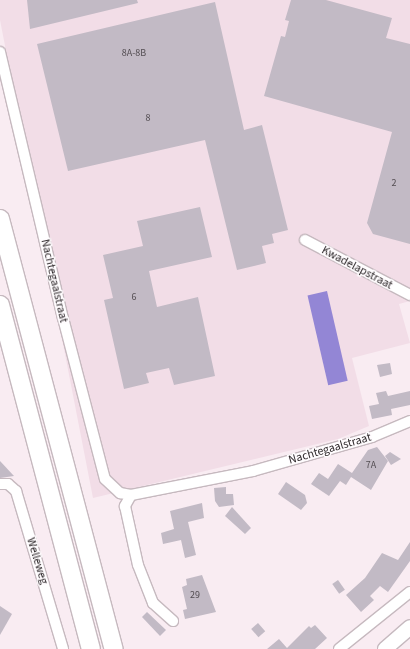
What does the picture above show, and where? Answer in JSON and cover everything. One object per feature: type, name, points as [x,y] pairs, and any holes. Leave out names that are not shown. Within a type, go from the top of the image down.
[{"type":"highway","points":[[0,218],[114,649]]},
{"type":"highway","points":[[0,305],[91,649]]},
{"type":"main road","points":[[384,649],[410,627]]},
{"type":"street","name":"Nachtegaalstraat","points":[[0,52],[63,318],[105,479],[120,493],[131,495],[253,470],[372,437],[410,421]]},
{"type":"street","name":"Kwadelapstraat","points":[[305,240],[410,295]]},
{"type":"street","name":"Welleweg","points":[[0,484],[8,484],[16,491],[63,649]]},
{"type":"street","points":[[131,495],[125,506],[138,565],[153,603],[173,621]]},
{"type":"street","points":[[338,649],[410,592]]},
{"type":"shaded area","points":[[0,0],[410,0],[410,301],[399,304],[410,343],[352,358],[369,426],[338,439],[93,498],[0,20]]},
{"type":"shaded area","points":[[327,291],[348,381],[328,385],[308,295]]},
{"type":"building","points":[[27,0],[137,0],[138,3],[30,29]]},
{"type":"building","points":[[291,0],[326,0],[392,18],[386,38],[410,44],[410,244],[373,234],[367,223],[392,132],[264,96],[281,36],[285,37],[289,21],[285,20]]},
{"type":"building","points":[[215,2],[244,130],[262,125],[288,230],[272,234],[274,243],[262,246],[266,263],[237,270],[205,140],[68,171],[37,44]]},
{"type":"building","points":[[200,207],[212,257],[149,271],[157,307],[198,297],[215,376],[174,385],[169,368],[146,373],[149,383],[124,389],[104,300],[113,298],[103,255],[143,246],[137,221]]},
{"type":"building","points":[[390,363],[392,374],[380,377],[377,365]]},
{"type":"building","points":[[386,391],[388,396],[410,391],[410,405],[391,409],[392,415],[372,419],[369,406],[379,404],[376,393]]},
{"type":"building","points":[[377,447],[388,461],[371,490],[351,477],[346,485],[340,481],[329,496],[311,484],[319,473],[328,479],[338,464],[352,473],[368,450]]},
{"type":"building","points":[[390,452],[401,459],[391,465],[385,456]]},
{"type":"building","points":[[0,461],[14,476],[0,478]]},
{"type":"building","points":[[286,482],[305,495],[307,503],[301,510],[278,494]]},
{"type":"building","points":[[226,487],[226,494],[233,494],[234,505],[219,507],[215,501],[214,488]]},
{"type":"building","points":[[202,503],[204,518],[188,522],[196,555],[185,558],[181,540],[163,544],[161,533],[174,529],[170,511]]},
{"type":"building","points":[[232,507],[251,528],[245,534],[225,516]]},
{"type":"building","points":[[410,542],[410,561],[388,592],[380,586],[370,596],[374,600],[361,612],[346,595],[365,578],[382,553],[398,560]]},
{"type":"building","points":[[202,575],[216,612],[185,619],[183,610],[187,609],[182,587],[187,585],[186,579]]},
{"type":"building","points":[[338,580],[345,590],[339,594],[332,584]]},
{"type":"building","points":[[0,606],[12,614],[0,635]]},
{"type":"building","points":[[147,612],[166,630],[160,636],[142,617]]},
{"type":"building","points":[[258,623],[265,631],[258,637],[251,629]]},
{"type":"building","points":[[315,625],[327,638],[315,649],[267,649],[279,639],[287,648],[309,626],[311,628]]}]
